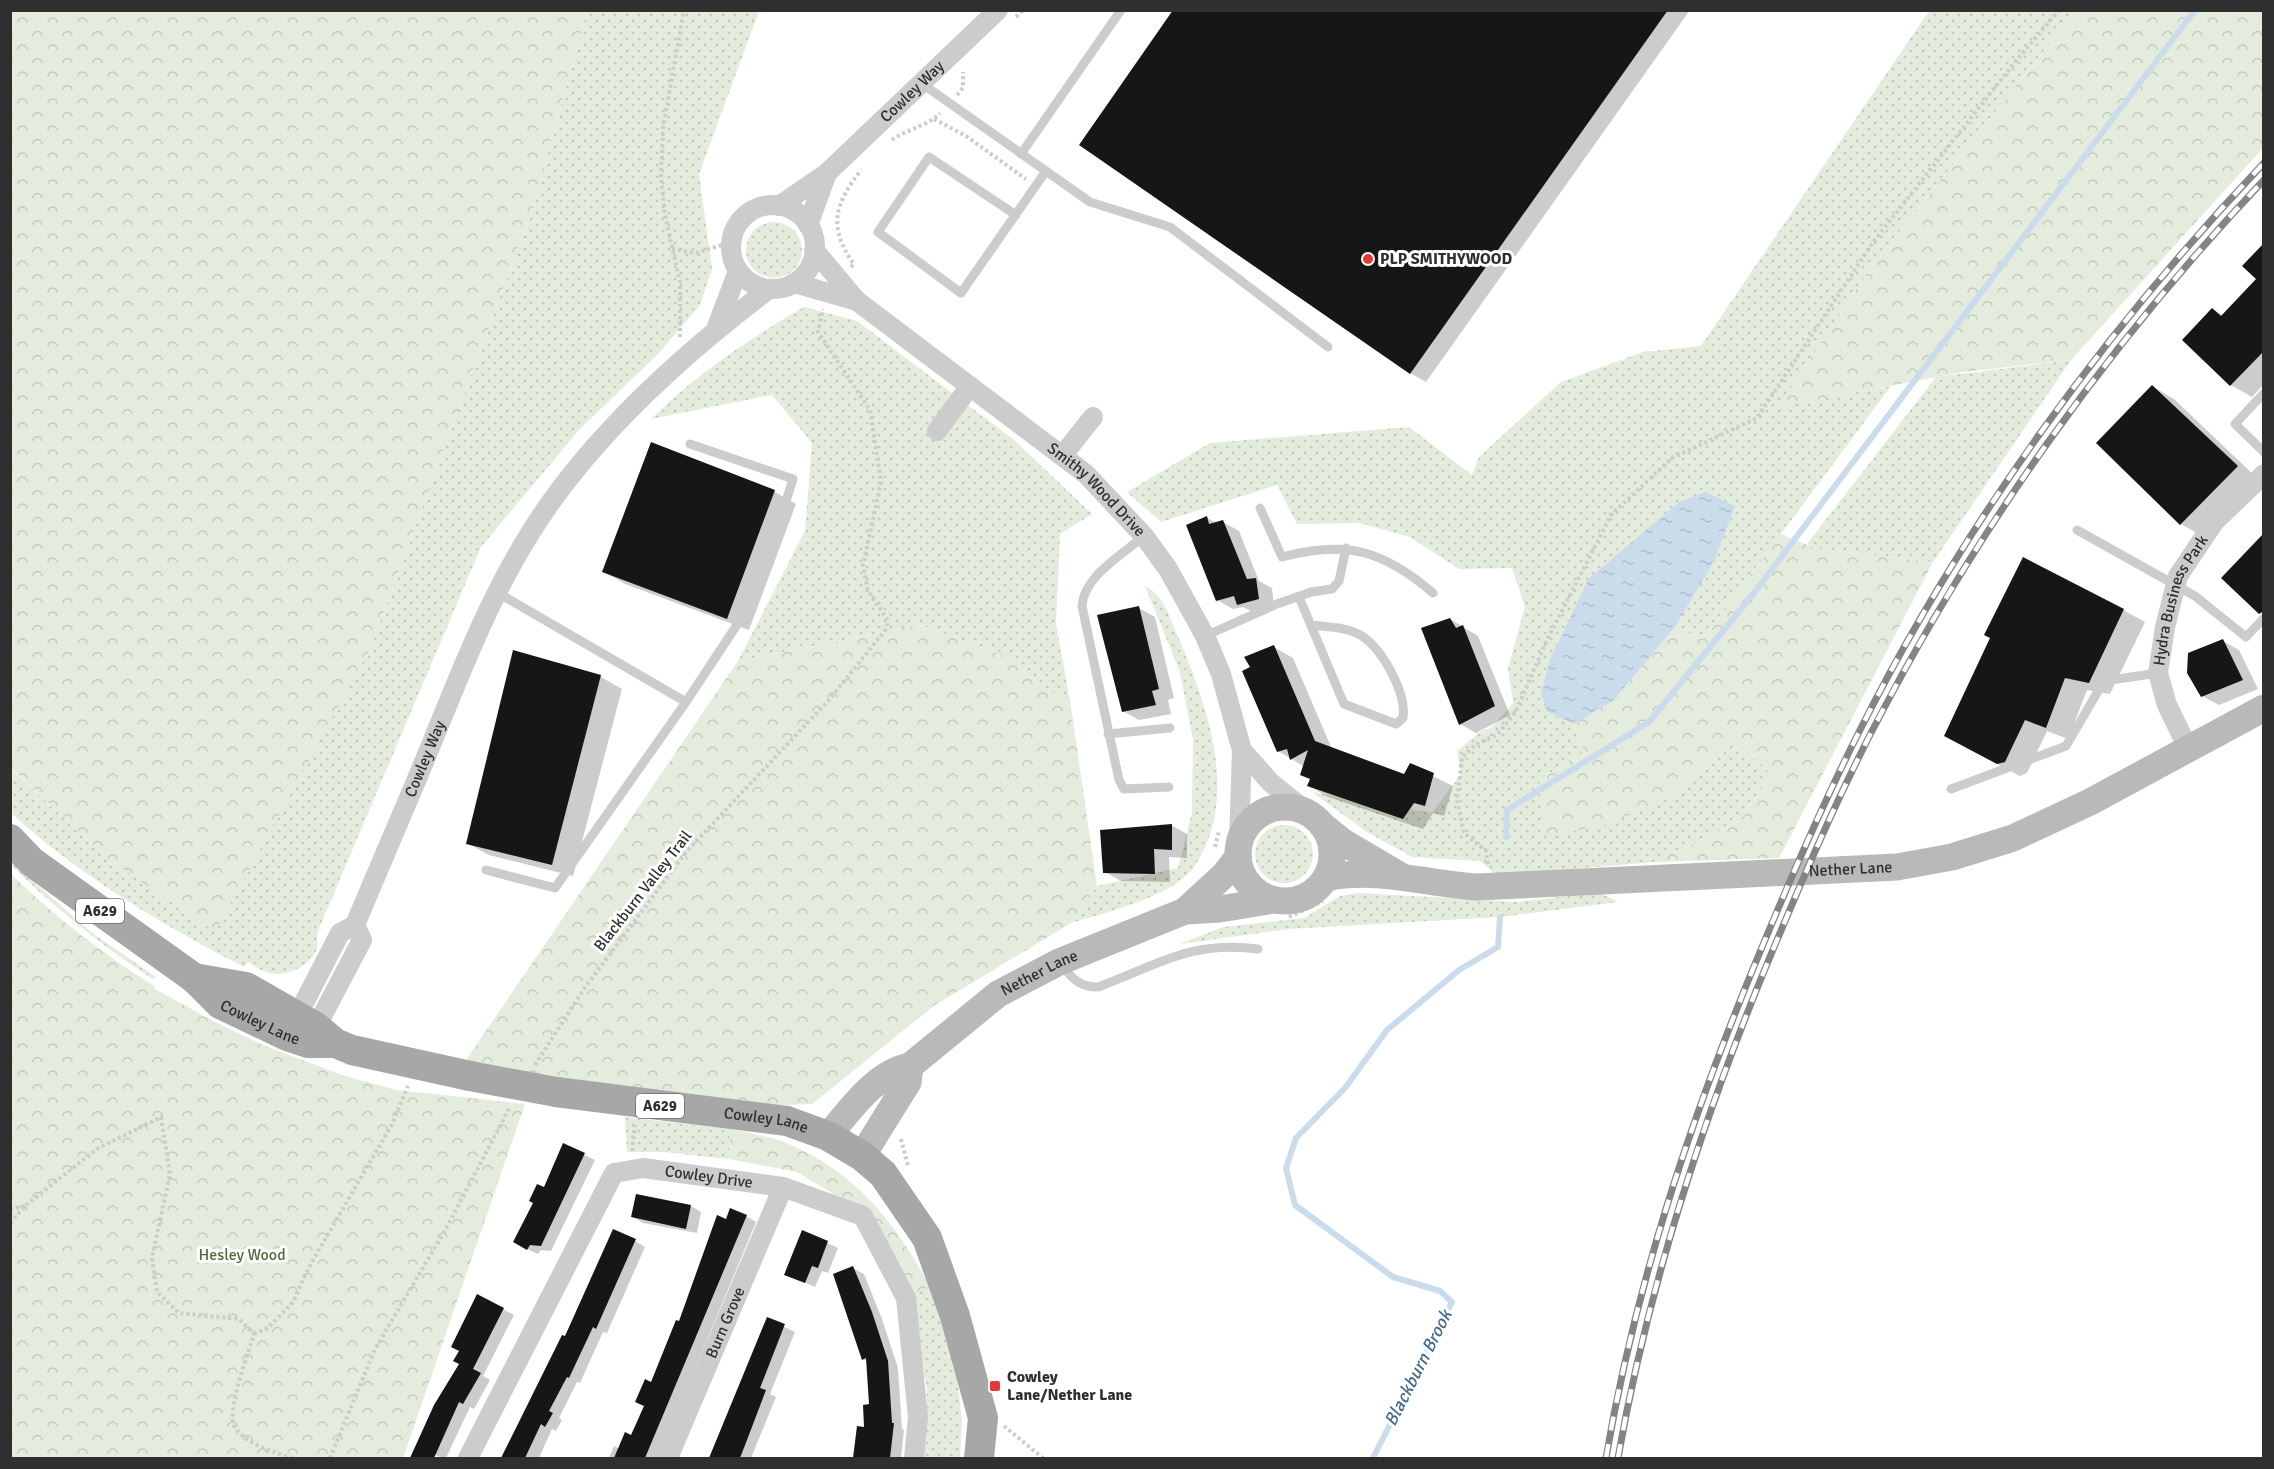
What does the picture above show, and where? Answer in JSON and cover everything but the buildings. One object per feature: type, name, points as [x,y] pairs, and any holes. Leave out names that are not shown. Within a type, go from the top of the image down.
[{"type":"main road","name":"Nether Lane","points":[[1326,878],[1352,874],[1404,877],[1440,885],[1477,887],[1841,872],[1897,867],[1952,857],[2013,838],[2090,802],[2264,708]]},
{"type":"main road","points":[[1282,807],[1298,808],[1317,820],[1332,851],[1326,878],[1304,897],[1289,901],[1274,900],[1260,894],[1249,885],[1241,872],[1238,850],[1245,828],[1255,817],[1268,810],[1282,807]]},
{"type":"main road","name":"Nether Lane","points":[[1317,820],[1343,842],[1404,877]]},
{"type":"main road","name":"Cowley Lane","points":[[10,839],[32,862],[194,978],[246,987],[309,1033],[352,1050],[404,1064],[556,1092],[787,1121],[828,1136],[862,1156],[883,1174],[927,1238],[955,1316],[982,1418],[979,1458]]},
{"type":"main road","name":"Nether Lane","points":[[1185,911],[1224,875],[1238,850]]},
{"type":"main road","name":"Nether Lane","points":[[828,1136],[872,1088],[894,1069],[910,1066],[998,994],[1059,962],[1185,911],[1220,909],[1274,900]]},
{"type":"main road","points":[[862,1156],[908,1082],[910,1066]]},
{"type":"street","name":"Cowley Way","points":[[779,206],[827,173],[998,10]]},
{"type":"street","name":"Cowley Way","points":[[808,225],[827,173]]},
{"type":"street","points":[[779,206],[799,214],[808,225],[814,250],[811,265],[794,284],[769,289],[755,285],[738,271],[732,257],[732,242],[734,230],[746,214],[759,207],[779,206]]},
{"type":"street","name":"Smithy Wood Drive","points":[[814,250],[857,301],[1086,474],[1144,536],[1168,569],[1205,636],[1221,674],[1242,750],[1238,850]]},
{"type":"street","name":"Cowley Way","points":[[716,329],[738,271]]},
{"type":"street","name":"Smithy Wood Drive","points":[[794,284],[857,301]]},
{"type":"street","name":"Cowley Way","points":[[309,1033],[340,933],[355,925],[477,634],[529,535],[571,477],[631,408],[716,329],[769,289]]},
{"type":"street","points":[[937,431],[970,386]]},
{"type":"street","points":[[1062,456],[1093,417]]},
{"type":"street","name":"Hydra Business Park","points":[[2188,748],[2167,705],[2158,673],[2164,627],[2175,586],[2178,576],[2215,521],[2264,474]]},
{"type":"street","name":"Smithy Wood Drive","points":[[1242,750],[1270,782],[1317,820]]},
{"type":"street","name":"Cowley Drive","points":[[630,1169],[643,1168],[783,1187],[863,1216],[906,1298],[918,1417],[914,1458]]},
{"type":"street","points":[[468,1458],[614,1173],[630,1169]]},
{"type":"street","name":"Burn Grove","points":[[668,1458],[783,1187]]},
{"type":"lane","points":[[1021,154],[1121,10]]},
{"type":"lane","points":[[921,83],[1090,202],[1170,228],[1328,346]]},
{"type":"lane","points":[[1016,214],[929,157],[878,232],[961,293],[1046,171]]},
{"type":"lane","points":[[2264,393],[2235,424],[2264,452]]},
{"type":"lane","points":[[486,870],[555,888],[686,702],[750,605],[764,571],[793,479],[690,444]]},
{"type":"lane","points":[[1260,508],[1282,557],[1308,550],[1346,549],[1386,559],[1414,576],[1433,593]]},
{"type":"lane","points":[[2077,530],[2195,596],[2246,637],[2264,618]]},
{"type":"lane","points":[[1144,536],[1091,581],[1083,593],[1082,606],[1119,780],[1124,789],[1169,787]]},
{"type":"lane","points":[[1205,636],[1299,597],[1332,589],[1340,581],[1346,549]]},
{"type":"lane","points":[[498,593],[686,702]]},
{"type":"lane","points":[[1299,597],[1344,704],[1395,724],[1403,718],[1405,706],[1384,658],[1362,636],[1341,628],[1311,625]]},
{"type":"lane","points":[[1951,789],[2066,746],[2104,681],[2158,673]]},
{"type":"lane","points":[[1108,734],[1170,728]]},
{"type":"lane","points":[[1059,962],[1076,982],[1088,987],[1098,987],[1159,960],[1199,948],[1228,945],[1258,948]]},
{"type":"path","points":[[683,358],[680,339],[680,282],[665,215],[661,178],[663,128],[684,10]]},
{"type":"path","points":[[1477,887],[1479,873],[1488,863],[1486,851],[1464,833],[1457,800],[1462,757],[1475,745],[1498,734],[1516,711],[1547,640],[1611,515],[1672,458],[1757,418],[1874,241],[2015,62],[2059,10]]},
{"type":"path","points":[[934,119],[966,136],[1035,186]]},
{"type":"path","points":[[888,143],[905,130]]},
{"type":"path","points":[[854,264],[846,252],[836,222],[843,193],[864,165]]},
{"type":"path","points":[[672,249],[696,253],[732,242]]},
{"type":"path","name":"Blackburn Valley Trail","points":[[532,1071],[584,989],[686,852],[828,701],[887,628],[887,619],[868,591],[863,566],[881,482],[870,410],[818,332],[826,292]]},
{"type":"path","points":[[254,1334],[268,1328],[293,1302],[309,1268],[391,1126],[408,1086]]},
{"type":"path","points":[[330,1458],[375,1349],[447,1227],[514,1100]]},
{"type":"path","points":[[630,1169],[638,1103]]},
{"type":"path","points":[[10,1223],[26,1205],[97,1149],[162,1117],[170,1174],[152,1258],[156,1292],[179,1313],[239,1319],[254,1334]]},
{"type":"path","points":[[902,1133],[900,1141],[909,1168]]},
{"type":"path","points":[[10,1209],[26,1205]]},
{"type":"path","points":[[254,1334],[231,1412],[235,1428],[262,1448],[292,1458]]},
{"type":"path","points":[[982,1418],[1000,1423],[1043,1458]]},
{"type":"green space","points":[[10,11],[587,11],[533,208],[370,649],[215,932],[108,859],[11,768]]},
{"type":"green space","points":[[587,11],[759,11],[699,174],[712,269],[700,305],[659,353],[578,431],[481,547],[317,933],[317,946],[310,960],[298,969],[283,974],[266,972],[248,962],[244,967],[152,916],[93,878],[37,836],[11,813],[10,768],[108,859],[370,649],[533,208]]},
{"type":"green space","points":[[1929,11],[2076,11],[1871,267],[1779,406],[1891,386],[1703,639],[1675,627],[1714,562],[1679,502],[1589,578],[1547,712],[1574,724],[1584,751],[1675,796],[1736,741],[1771,774],[1741,820],[1656,862],[1496,875],[1480,861],[1412,857],[1367,832],[1312,792],[1432,813],[1461,774],[1457,751],[1481,731],[1491,728],[1513,703],[1508,668],[1525,607],[1512,568],[1459,569],[1410,537],[1359,523],[1297,524],[1277,485],[1161,522],[1127,492],[1210,443],[1409,427],[1472,475],[1479,457],[1561,382],[1643,352],[1701,346]]},
{"type":"green space","points":[[2076,11],[2263,11],[2263,148],[2071,360],[1963,372],[1778,407],[1871,267]]},
{"type":"green space","points":[[774,222],[785,224],[794,230],[800,239],[802,250],[800,261],[794,270],[785,276],[774,278],[763,276],[754,270],[748,261],[746,250],[748,239],[754,230],[763,224]]},
{"type":"green space","points":[[804,307],[857,321],[1014,440],[1092,514],[1060,534],[1056,624],[1071,707],[1005,656],[921,625],[738,661],[805,531],[812,443],[772,395],[651,419],[724,358]]},
{"type":"green space","points":[[2071,360],[1933,562],[1817,549],[1807,544],[1936,377]]},
{"type":"green space","points":[[1781,534],[1817,549],[1933,562],[1779,858],[1656,862],[1741,820],[1771,774],[1736,741],[1675,796],[1603,826],[1545,836],[1539,780],[1584,751],[1574,724],[1613,701],[1675,627],[1703,639]]},
{"type":"green space","points":[[1145,586],[1157,595],[1166,608],[1199,691],[1214,750],[1217,780],[1216,809],[1209,837],[1196,864],[1186,875],[1157,894],[1071,923],[1097,886],[1178,868],[1192,813],[1193,739],[1180,672]]},
{"type":"green space","points":[[921,625],[1005,656],[1071,707],[1097,886],[1071,923],[935,1005],[812,1104],[712,1108],[460,1069],[738,661]]},
{"type":"green space","points":[[1278,825],[1290,825],[1300,829],[1309,838],[1313,860],[1305,875],[1290,883],[1278,883],[1268,879],[1259,870],[1255,860],[1255,848],[1259,838],[1268,829]]},
{"type":"green space","points":[[10,861],[92,933],[156,977],[154,980],[116,954],[62,911],[11,865]]},
{"type":"green space","name":"Hesley Wood","points":[[11,874],[80,934],[154,986],[155,989],[265,1046],[345,1076],[396,1090],[525,1104],[403,1458],[11,1458]]},
{"type":"green space","points":[[1599,892],[1618,902],[1500,917],[1288,929],[1180,944],[1223,927],[1304,918],[1340,896],[1359,893],[1518,902]]},
{"type":"green space","points":[[625,1117],[730,1129],[729,1159],[663,1152],[627,1152]]},
{"type":"green space","points":[[730,1129],[775,1139],[802,1150],[848,1179],[885,1217],[930,1287],[906,1298],[840,1198],[797,1172],[729,1159]]},
{"type":"green space","points":[[930,1287],[955,1357],[962,1421],[960,1458],[924,1458],[927,1388],[906,1298]]},
{"type":"water","points":[[1706,492],[1735,506],[1714,562],[1675,627],[1613,701],[1574,724],[1547,712],[1541,693],[1550,660],[1589,578],[1679,502]]},
{"type":"waterway","points":[[1506,837],[1507,810],[1649,722],[1754,593],[2195,10]]},
{"type":"waterway","name":"Blackburn Brook","points":[[1373,1458],[1452,1302],[1440,1291],[1393,1277],[1295,1205],[1286,1168],[1296,1138],[1345,1088],[1387,1030],[1459,970],[1498,947],[1500,917]]},
{"type":"railway","points":[[1606,1458],[1632,1331],[1648,1269],[1686,1146],[1767,934],[1819,815],[1861,728],[1945,576],[2042,431],[2149,293],[2264,163]]},
{"type":"railway","points":[[1618,1458],[1630,1394],[1661,1269],[1720,1085],[1804,876],[1872,731],[1955,583],[2048,442],[2152,307],[2264,180]]},
{"type":"place","name":"PLP SMITHYWOOD","points":[[1368,259]]},
{"type":"place","name":"Cowley Lane/Nether Lane","points":[[995,1386]]}]
